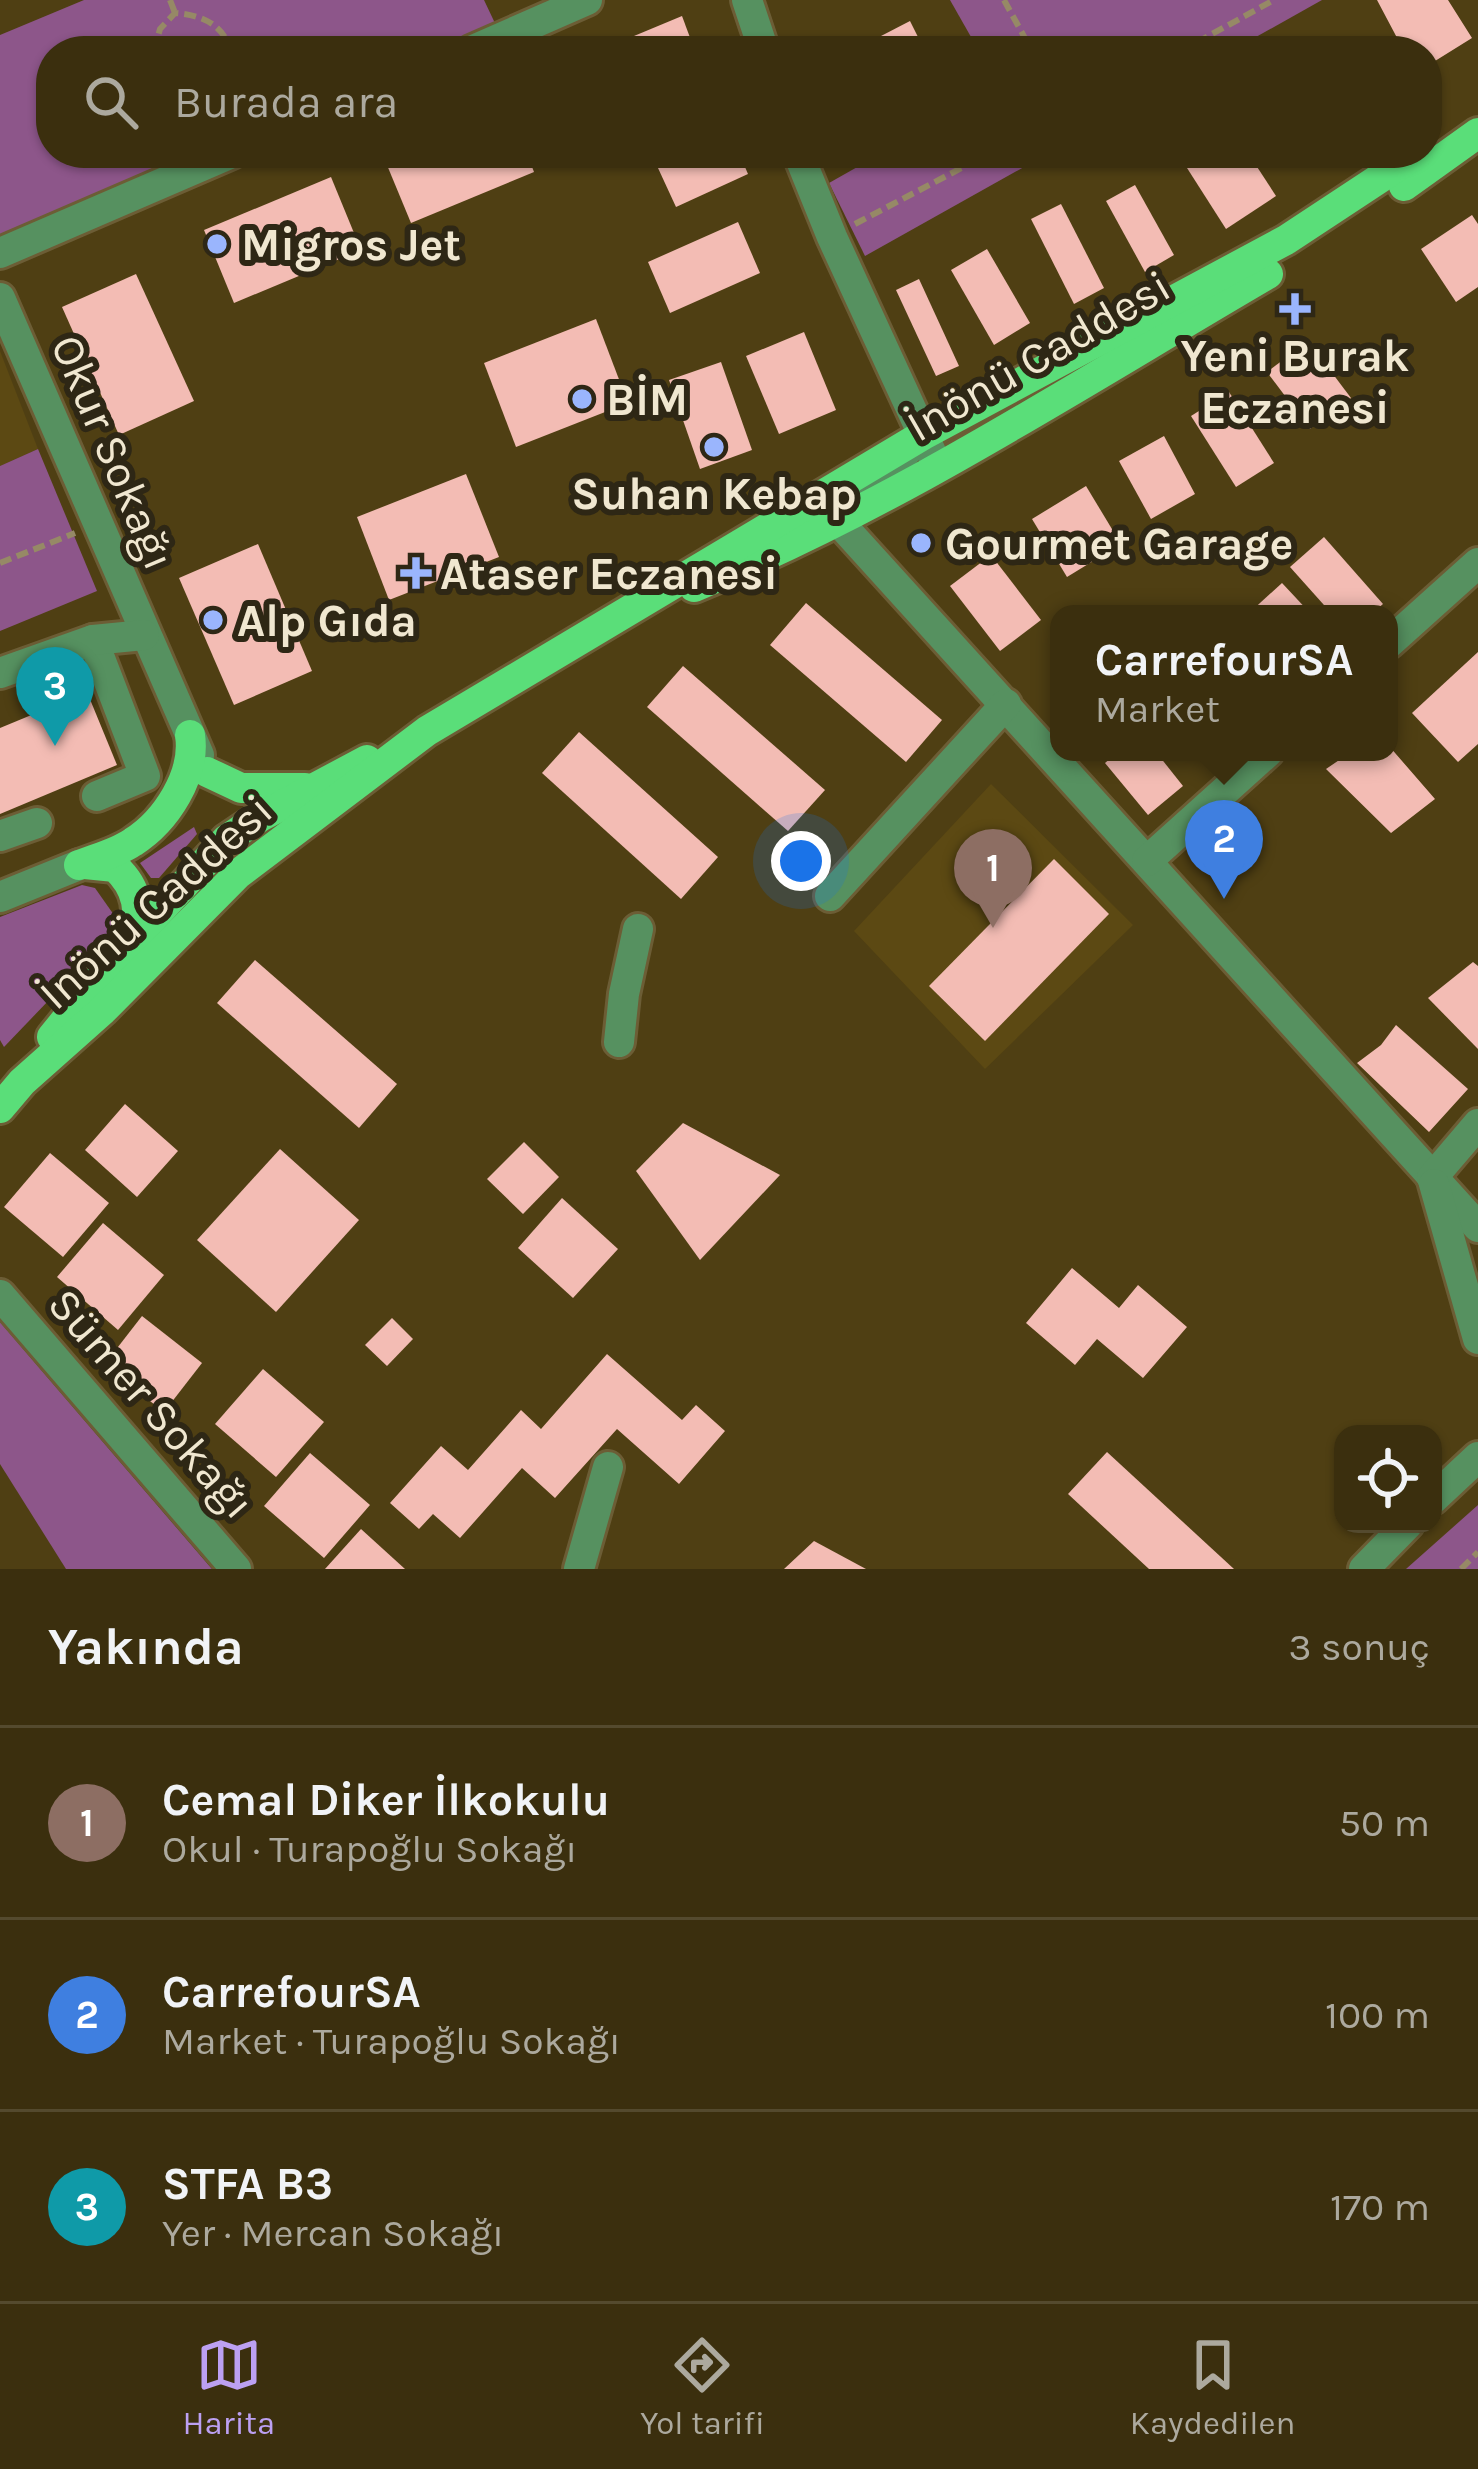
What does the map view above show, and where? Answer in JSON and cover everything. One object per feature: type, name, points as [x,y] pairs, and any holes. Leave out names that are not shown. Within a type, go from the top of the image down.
[{"type":"main road","points":[[1442,135],[1478,108]]},
{"type":"main road","name":"İnönü Caddesi","points":[[1442,159],[1478,134]]},
{"type":"main road","name":"İnönü Caddesi","points":[[0,1108],[250,864],[427,731],[923,435],[1252,260],[1397,168]]},
{"type":"main road","name":"İnönü Caddesi","points":[[621,615],[699,586],[837,520],[937,465],[1307,251],[1428,168]]},
{"type":"main road","points":[[22,1082],[66,1018],[127,945],[235,832],[310,788],[427,731]]},
{"type":"main road","points":[[79,865],[130,844],[156,822],[188,769],[190,735]]},
{"type":"main road","points":[[207,772],[241,788],[310,788]]},
{"type":"main road","points":[[207,772],[250,864]]},
{"type":"main road","points":[[79,865],[109,864],[131,885],[137,924],[127,945]]},
{"type":"street","points":[[494,36],[533,11],[587,0]]},
{"type":"street","points":[[748,0],[759,36]]},
{"type":"street","points":[[0,253],[197,168]]},
{"type":"street","points":[[804,168],[937,465]]},
{"type":"street","name":"Okur Sokağı","points":[[0,298],[207,772]]},
{"type":"street","points":[[923,435],[837,520],[1050,753]]},
{"type":"street","points":[[1398,635],[1478,563]]},
{"type":"street","points":[[0,674],[93,640],[144,635]]},
{"type":"street","points":[[93,640],[145,776],[98,796]]},
{"type":"street","points":[[830,896],[1006,704]]},
{"type":"street","points":[[1057,761],[1478,1227]]},
{"type":"street","points":[[1147,861],[1258,761]]},
{"type":"street","points":[[0,836],[37,823]]},
{"type":"street","points":[[0,897],[79,865]]},
{"type":"street","points":[[619,1042],[638,929]]},
{"type":"street","points":[[1432,1178],[1478,1124]]},
{"type":"street","points":[[1432,1178],[1478,1339]]},
{"type":"street","name":"Sümer Sokağı","points":[[0,1295],[236,1569]]},
{"type":"street","points":[[1442,1491],[1478,1457]]},
{"type":"street","points":[[579,1569],[608,1467]]},
{"type":"street","points":[[1364,1569],[1399,1533]]},
{"type":"path","points":[[170,0],[175,13]]},
{"type":"path","points":[[1004,0],[1024,36]]},
{"type":"path","points":[[1207,36],[1268,2]]},
{"type":"path","points":[[158,36],[175,13]]},
{"type":"path","points":[[175,13],[200,15],[227,36]]},
{"type":"path","points":[[832,237],[962,168]]},
{"type":"path","points":[[0,563],[97,524]]},
{"type":"path","points":[[1461,1569],[1478,1552]]},
{"type":"shaded area","points":[[84,0],[484,0],[501,36],[36,36],[36,168],[192,168],[0,239],[0,35]]},
{"type":"shaded area","points":[[950,0],[1322,0],[1258,36],[970,36]]},
{"type":"shaded area","points":[[856,168],[1022,168],[865,256],[829,183]]},
{"type":"shaded area","points":[[0,351],[38,449],[0,466]]},
{"type":"shaded area","points":[[38,449],[97,591],[0,631],[0,466]]},
{"type":"shaded area","points":[[991,784],[1133,925],[985,1069],[854,931]]},
{"type":"shaded area","points":[[194,827],[197,834],[159,878],[151,878],[140,863]]},
{"type":"shaded area","points":[[82,885],[95,888],[121,925],[4,1047],[0,1040],[0,917]]},
{"type":"shaded area","points":[[0,1322],[212,1569],[66,1569],[0,1464]]},
{"type":"shaded area","points":[[1478,1505],[1478,1569],[1406,1569]]},
{"type":"building","points":[[1377,0],[1448,0],[1472,38],[1442,57],[1442,36],[1396,36]]},
{"type":"building","points":[[682,16],[689,36],[634,36]]},
{"type":"building","points":[[910,21],[918,36],[881,36]]},
{"type":"building","points":[[388,168],[533,168],[534,172],[411,223]]},
{"type":"building","points":[[658,168],[745,168],[748,174],[676,207]]},
{"type":"building","points":[[1187,168],[1258,168],[1276,196],[1226,229]]},
{"type":"building","points":[[331,177],[361,250],[234,303],[204,230]]},
{"type":"building","points":[[1135,185],[1174,255],[1145,272],[1106,201]]},
{"type":"building","points":[[1061,204],[1104,288],[1074,304],[1031,219]]},
{"type":"building","points":[[1472,215],[1478,224],[1478,287],[1456,302],[1421,249]]},
{"type":"building","points":[[738,222],[760,273],[670,313],[648,262]]},
{"type":"building","points":[[987,249],[1030,323],[994,345],[951,270]]},
{"type":"building","points":[[136,274],[194,401],[119,435],[62,307]]},
{"type":"building","points":[[919,279],[959,366],[936,376],[896,290]]},
{"type":"building","points":[[596,319],[628,403],[516,447],[484,363]]},
{"type":"building","points":[[804,332],[836,410],[779,434],[746,356]]},
{"type":"building","points":[[1308,341],[1351,398],[1310,429],[1267,372]]},
{"type":"building","points":[[721,362],[752,450],[700,469],[669,380]]},
{"type":"building","points":[[1229,392],[1274,463],[1236,487],[1191,416]]},
{"type":"building","points":[[1164,436],[1195,494],[1151,519],[1119,461]]},
{"type":"building","points":[[466,474],[499,557],[389,600],[357,517]]},
{"type":"building","points":[[1086,486],[1121,544],[1067,577],[1032,519]]},
{"type":"building","points":[[1324,537],[1383,604],[1324,605],[1290,567]]},
{"type":"building","points":[[258,544],[312,671],[234,705],[179,578]]},
{"type":"building","points":[[991,555],[1041,620],[1000,651],[950,586]]},
{"type":"building","points":[[1282,583],[1303,605],[1258,605]]},
{"type":"building","points":[[806,603],[942,720],[906,762],[770,645]]},
{"type":"building","points":[[1478,652],[1478,744],[1458,762],[1412,713]]},
{"type":"building","points":[[683,666],[825,790],[788,831],[647,707]]},
{"type":"building","points":[[87,692],[117,765],[0,814],[0,728]]},
{"type":"building","points":[[579,732],[718,857],[681,899],[542,773]]},
{"type":"building","points":[[1398,756],[1435,799],[1391,833],[1326,769],[1338,761],[1398,761]]},
{"type":"building","points":[[1163,761],[1183,786],[1148,815],[1105,763]]},
{"type":"building","points":[[1054,859],[1109,914],[985,1041],[929,986]]},
{"type":"building","points":[[255,960],[397,1084],[359,1128],[217,1003]]},
{"type":"building","points":[[1473,962],[1478,966],[1478,1049],[1428,998]]},
{"type":"building","points":[[1396,1025],[1468,1089],[1429,1132],[1357,1063],[1381,1045]]},
{"type":"building","points":[[125,1104],[178,1151],[137,1197],[85,1150]]},
{"type":"building","points":[[683,1123],[780,1175],[700,1260],[636,1171]]},
{"type":"building","points":[[524,1142],[559,1177],[523,1214],[487,1179]]},
{"type":"building","points":[[280,1149],[359,1220],[276,1312],[197,1240]]},
{"type":"building","points":[[50,1153],[109,1203],[63,1257],[4,1207]]},
{"type":"building","points":[[562,1198],[618,1249],[573,1298],[518,1248]]},
{"type":"building","points":[[103,1223],[164,1275],[118,1330],[57,1277]]},
{"type":"building","points":[[1072,1268],[1119,1308],[1138,1285],[1187,1327],[1143,1378],[1097,1339],[1075,1365],[1026,1323]]},
{"type":"building","points":[[142,1316],[202,1363],[164,1412],[104,1365]]},
{"type":"building","points":[[392,1318],[413,1339],[387,1366],[365,1345]]},
{"type":"building","points":[[607,1354],[682,1420],[696,1405],[725,1431],[679,1484],[617,1429],[555,1498],[522,1468],[460,1538],[433,1514],[419,1529],[390,1503],[441,1446],[468,1470],[521,1410],[541,1429]]},
{"type":"building","points":[[263,1369],[324,1422],[276,1477],[215,1424]]},
{"type":"building","points":[[1107,1452],[1234,1569],[1149,1569],[1068,1494]]},
{"type":"building","points":[[310,1453],[370,1505],[324,1558],[264,1506]]},
{"type":"building","points":[[361,1529],[405,1569],[325,1569]]},
{"type":"building","points":[[814,1541],[866,1569],[784,1569]]},
{"type":"place","name":"Migros Jet","points":[[217,244]]},
{"type":"place","name":"Yeni Burak Eczanesi","points":[[1295,309]]},
{"type":"place","name":"BİM","points":[[582,399]]},
{"type":"place","name":"Suhan Kebap","points":[[714,447]]},
{"type":"place","name":"Gourmet Garage","points":[[921,543]]},
{"type":"place","name":"Ataser Eczanesi","points":[[416,573]]},
{"type":"place","name":"Alp Gıda","points":[[213,620]]},
{"type":"place","name":"STFA B3","points":[[55,746]]},
{"type":"place","name":"CarrefourSA","points":[[1224,899]]},
{"type":"place","name":"Cemal Diker İlkokulu","points":[[993,928]]}]
